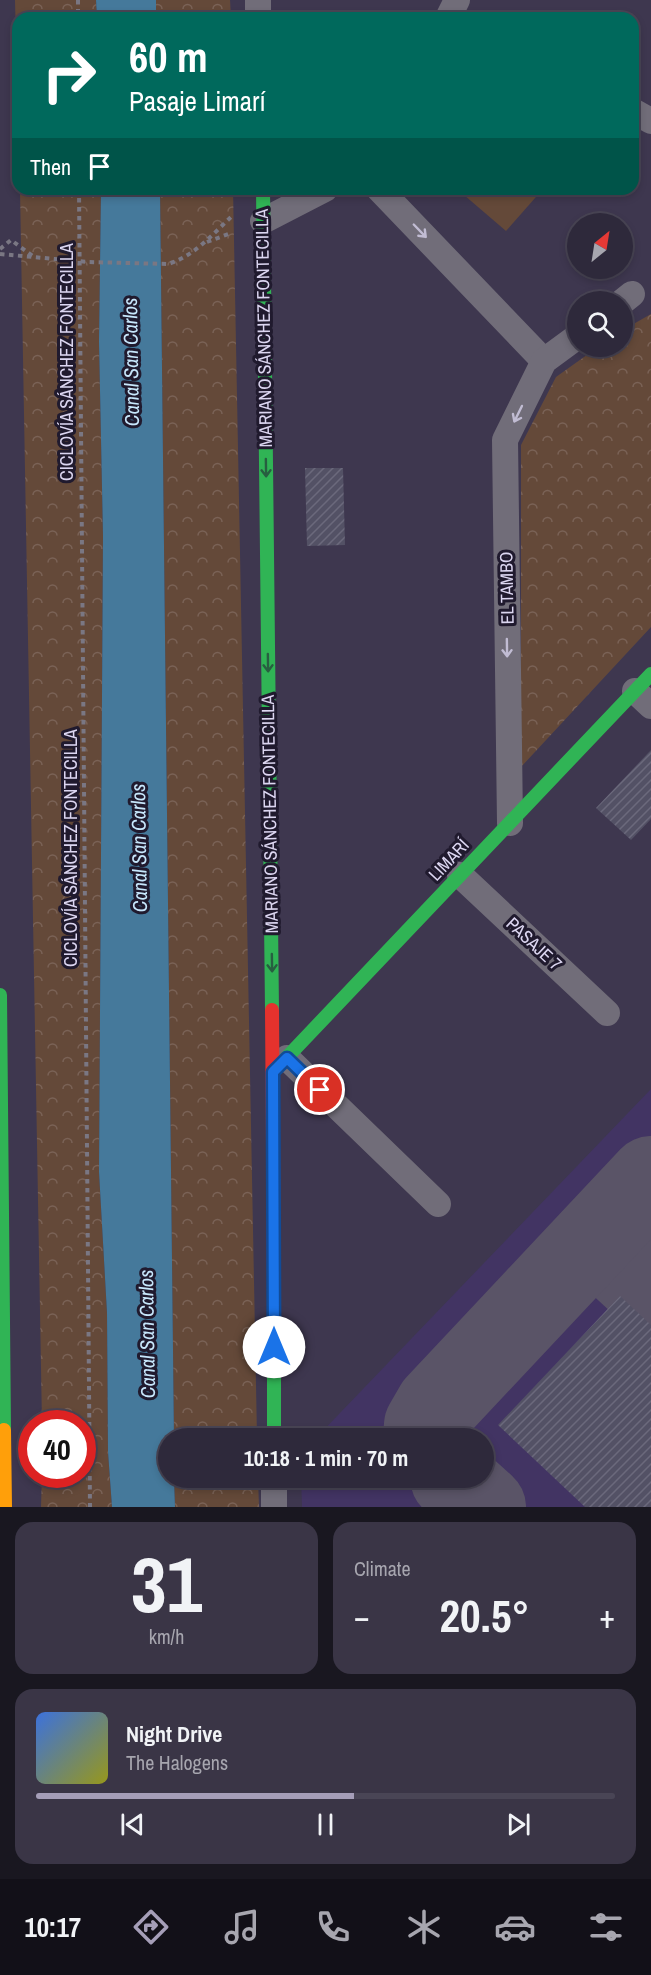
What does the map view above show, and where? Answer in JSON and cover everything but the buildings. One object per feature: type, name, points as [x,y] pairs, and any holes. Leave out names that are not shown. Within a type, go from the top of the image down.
[{"type":"street","name":"MARIANO SÁNCHEZ FONTECILLA","points":[[262,195],[280,1065],[274,1428]]},
{"type":"street","points":[[263,221],[313,195]]},
{"type":"street","points":[[386,195],[544,362]]},
{"type":"street","name":"EL TAMBO","points":[[510,823],[505,440],[544,362],[567,344]]},
{"type":"street","name":"LIMARÍ","points":[[280,1065],[510,823],[646,690]]},
{"type":"street","name":"PASAJE 7","points":[[460,875],[607,1013]]},
{"type":"street","points":[[0,995],[5,1507]]},
{"type":"street","points":[[280,1065],[438,1204]]},
{"type":"street","points":[[274,1488],[274,1507]]},
{"type":"path","name":"CICLOVÍA SÁNCHEZ FONTECILLA","points":[[79,195],[90,1507]]},
{"type":"path","points":[[0,249],[11,240],[34,257]]},
{"type":"path","points":[[0,254],[88,262],[168,264],[178,261],[203,243]]},
{"type":"shaded area","points":[[651,1089],[651,1507],[302,1507],[301,1488],[494,1488],[494,1428],[326,1428]]},
{"type":"green space","points":[[15,0],[96,0],[97,12],[15,12]]},
{"type":"green space","points":[[156,0],[230,0],[231,12],[156,12]]},
{"type":"green space","points":[[20,195],[101,195],[99,342],[103,536],[99,1172],[107,1313],[108,1452],[112,1507],[41,1507],[42,1488],[96,1488],[96,1410],[42,1410]]},
{"type":"green space","points":[[160,195],[233,195],[257,1428],[174,1428]]},
{"type":"green space","points":[[464,195],[538,195],[506,231]]},
{"type":"green space","points":[[651,314],[651,627],[521,767],[521,445],[556,377],[584,357],[633,357],[633,324]]},
{"type":"green space","points":[[174,1488],[258,1488],[259,1507],[175,1507]]},
{"type":"water","points":[[96,0],[156,0],[156,12],[97,12]]},
{"type":"water","name":"Canal San Carlos","points":[[101,195],[160,195],[174,1428],[158,1428],[158,1488],[174,1488],[175,1507],[112,1507],[108,1452],[107,1313],[99,1172],[103,536],[99,342]]},
{"type":"taxiway","points":[[426,1428],[437,1406],[651,1178]]},
{"type":"taxiway","points":[[594,1239],[651,1292]]},
{"type":"taxiway","points":[[463,1488],[484,1507]]},
{"type":"traffic: fast","points":[[263,195],[272,1010]]},
{"type":"traffic: fast","points":[[273,1072],[651,674]]},
{"type":"traffic: fast","points":[[0,995],[4,1430]]},
{"type":"traffic: fast","points":[[274,1280],[274,1428]]},
{"type":"traffic: slow","points":[[4,1430],[5,1507]]},
{"type":"traffic: jam","points":[[272,1010],[274,1280]]},
{"type":"route","points":[[274,1347],[273,1072],[287,1058],[320,1090]]}]
